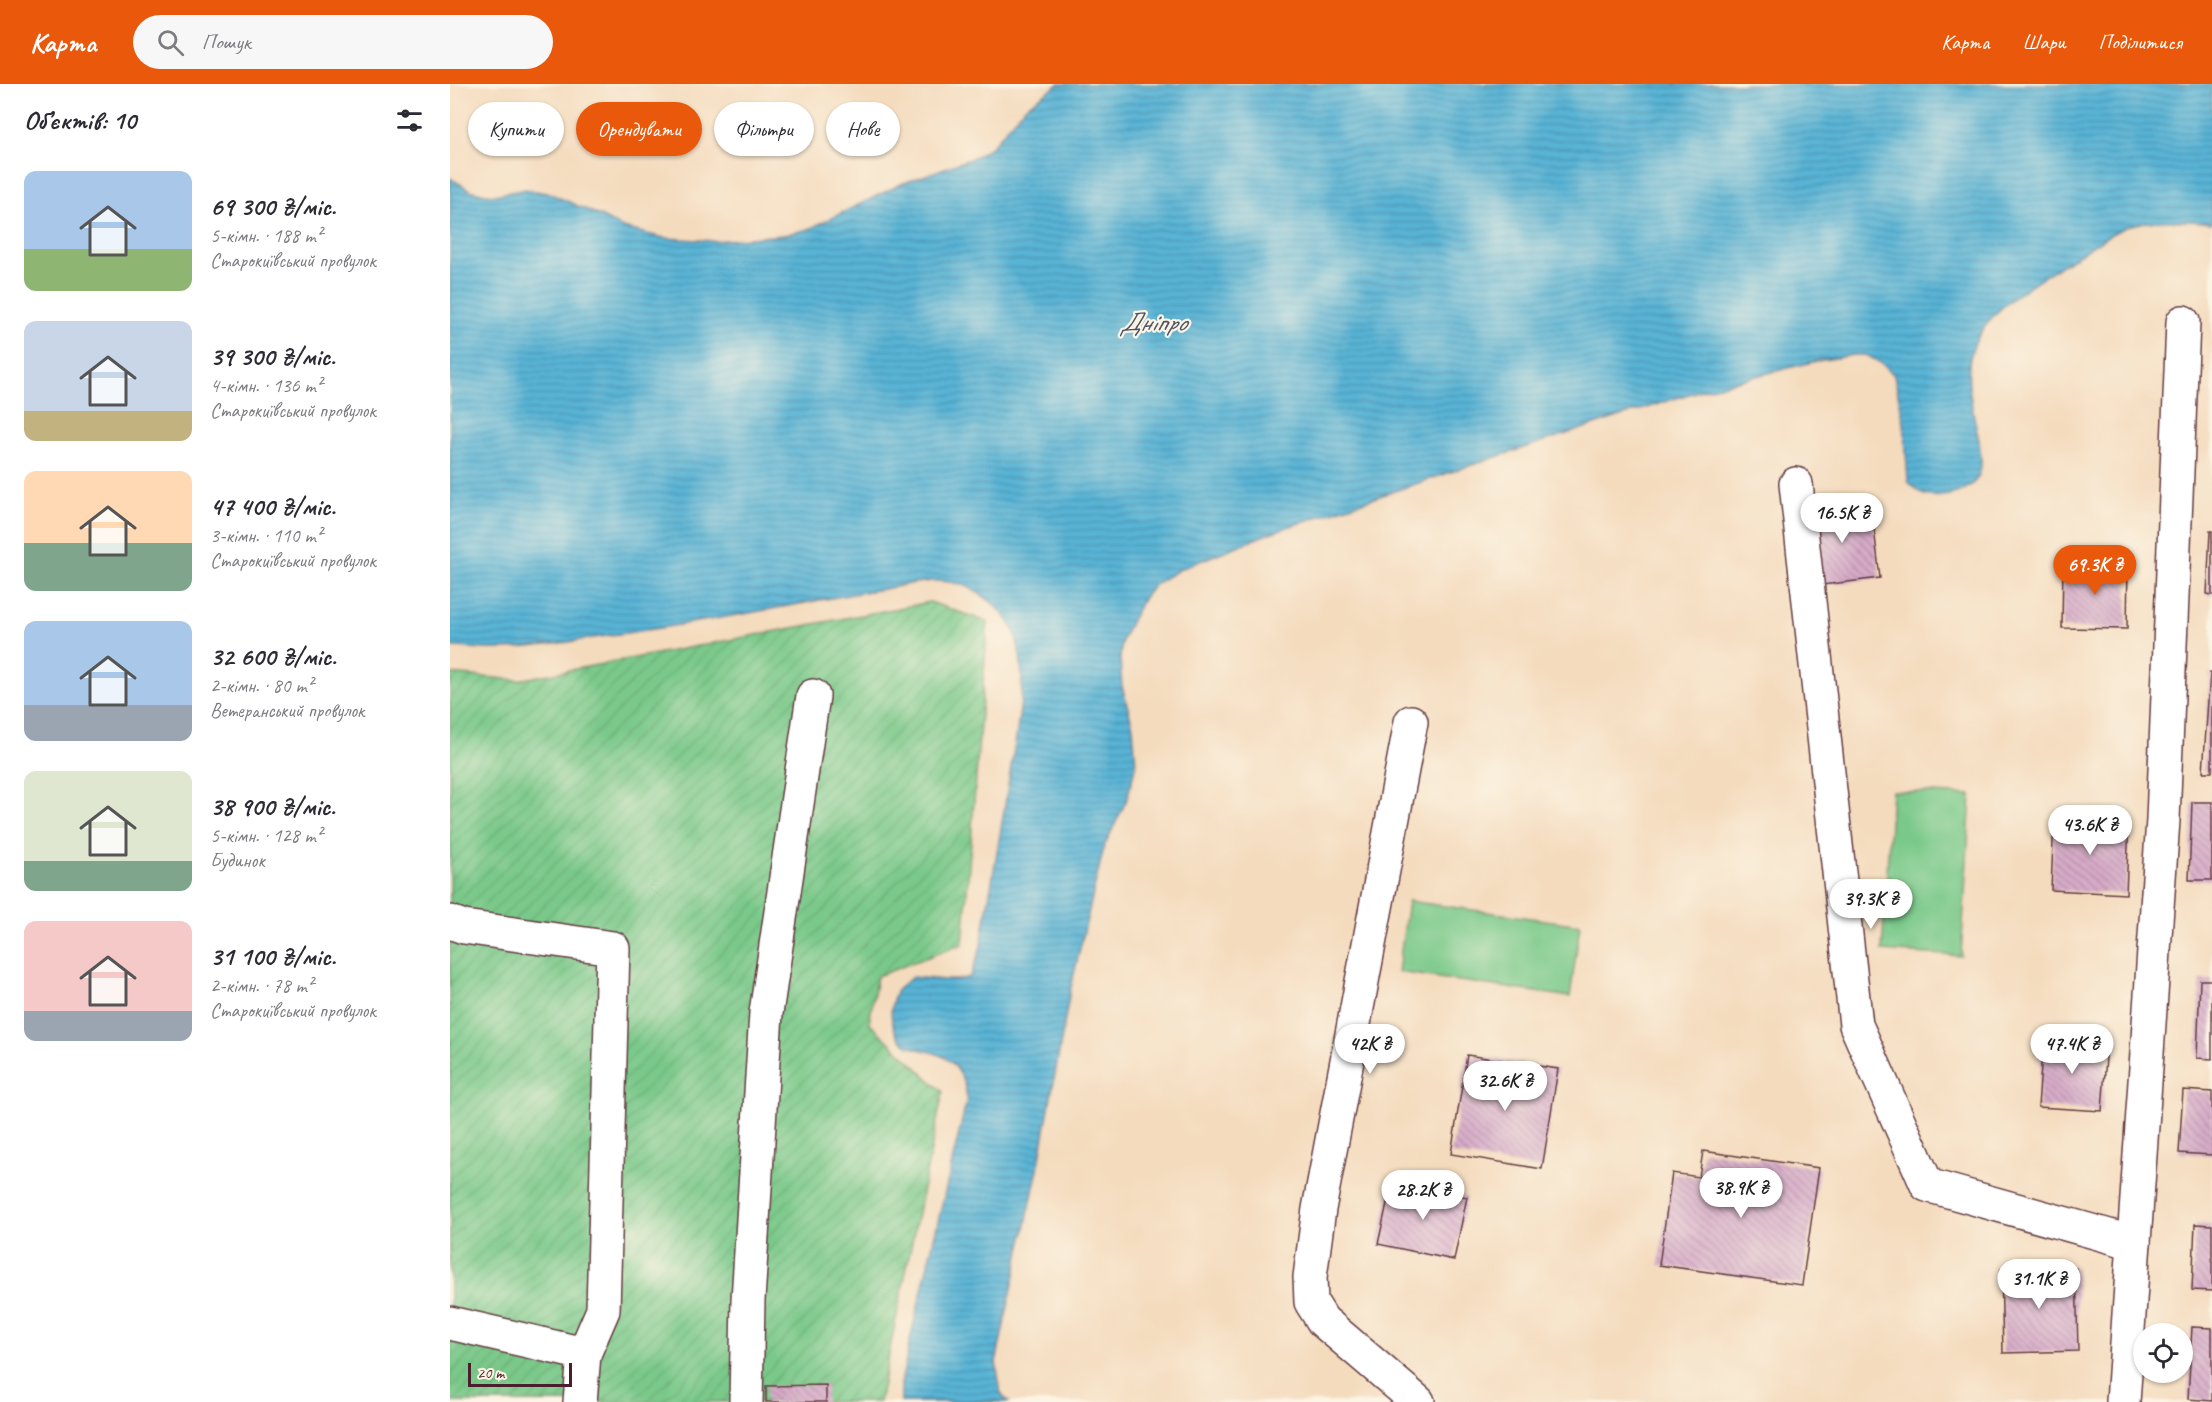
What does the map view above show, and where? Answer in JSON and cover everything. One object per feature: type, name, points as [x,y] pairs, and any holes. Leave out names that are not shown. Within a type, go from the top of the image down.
[{"type":"street","points":[[2123,1402],[2163,820],[2183,322]]},
{"type":"street","points":[[1796,484],[1856,1025],[1927,1185],[2134,1243]]},
{"type":"street","points":[[746,1402],[748,1300],[766,1013],[813,696]]},
{"type":"street","points":[[1411,722],[1319,1209],[1310,1277],[1311,1302],[1323,1321],[1418,1402]]},
{"type":"street","points":[[450,922],[464,927],[613,948],[603,1311],[584,1353],[580,1402]]},
{"type":"street","points":[[450,1323],[584,1353]]},
{"type":"green space","points":[[930,602],[988,622],[963,944],[877,976],[869,1023],[943,1092],[879,1402],[450,1402],[450,674],[518,680]]},
{"type":"green space","points":[[1892,791],[1971,795],[1961,956],[1882,951]]},
{"type":"green space","points":[[1408,901],[1580,925],[1570,997],[1398,972]]},
{"type":"water","name":"Дніпро","points":[[1059,84],[2212,84],[2212,223],[2156,221],[2126,227],[2030,285],[2001,308],[1989,321],[1972,351],[1969,384],[1981,453],[1981,468],[1977,479],[1957,493],[1941,496],[1925,495],[1908,481],[1904,423],[1894,375],[1881,363],[1866,355],[1853,355],[1812,362],[1698,391],[1472,465],[1270,533],[1180,569],[1155,584],[1142,600],[1122,641],[1120,659],[1122,686],[1133,727],[1136,765],[1127,799],[1104,847],[1070,991],[1038,1169],[996,1362],[1001,1394],[1009,1402],[901,1402],[901,1384],[909,1344],[967,1099],[964,1083],[952,1063],[939,1055],[911,1047],[896,1033],[891,1012],[893,998],[904,983],[913,977],[957,980],[970,977],[980,950],[1022,688],[1020,654],[1016,637],[999,609],[980,594],[959,584],[934,581],[555,644],[507,649],[450,647],[450,178],[470,190],[485,194],[495,195],[526,189],[551,194],[623,228],[664,238],[715,241],[783,235],[809,229],[901,184],[975,157],[991,147],[1025,107]]},
{"type":"building","points":[[1871,503],[1880,578],[1814,586],[1804,511]]},
{"type":"building","points":[[2210,531],[2212,531],[2212,595],[2207,594]]},
{"type":"building","points":[[2063,563],[2128,564],[2127,629],[2062,628]]},
{"type":"building","points":[[2210,673],[2212,673],[2212,772],[2203,772]]},
{"type":"building","points":[[2192,802],[2212,802],[2212,880],[2189,880]]},
{"type":"building","points":[[2054,818],[2129,822],[2126,894],[2051,890]]},
{"type":"building","points":[[2200,980],[2212,980],[2212,1059],[2197,1058]]},
{"type":"building","points":[[2043,1039],[2107,1044],[2102,1111],[2038,1107]]},
{"type":"building","points":[[1467,1055],[1558,1069],[1542,1169],[1451,1154]]},
{"type":"building","points":[[2183,1090],[2212,1092],[2212,1155],[2179,1153]]},
{"type":"building","points":[[1703,1151],[1819,1168],[1802,1285],[1659,1265],[1672,1173],[1699,1177]]},
{"type":"building","points":[[1392,1181],[1467,1197],[1454,1260],[1378,1244]]},
{"type":"building","points":[[2195,1224],[2212,1225],[2212,1291],[2192,1290]]},
{"type":"building","points":[[2076,1268],[2078,1351],[2003,1353],[2001,1269]]},
{"type":"building","points":[[2193,1327],[2212,1328],[2212,1401],[2188,1399],[2189,1383],[2193,1383]]},
{"type":"building","points":[[826,1385],[826,1402],[766,1402],[766,1386]]}]
